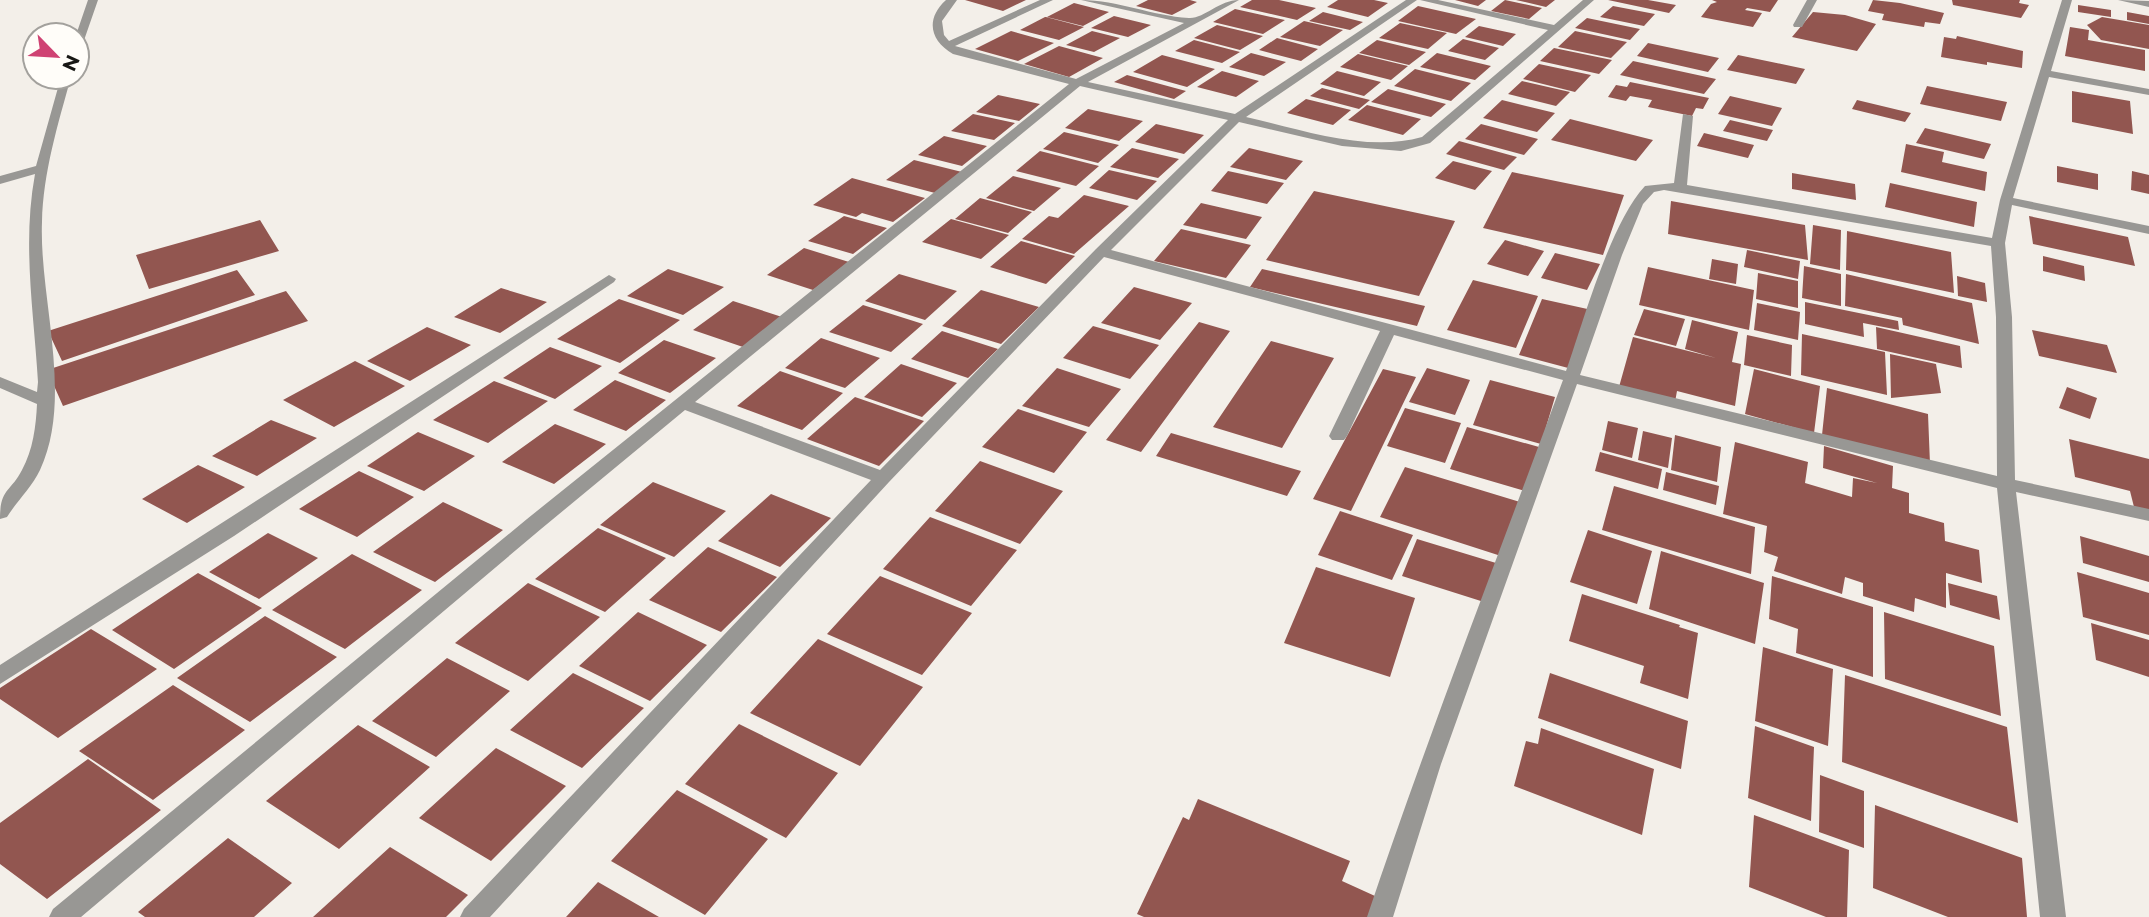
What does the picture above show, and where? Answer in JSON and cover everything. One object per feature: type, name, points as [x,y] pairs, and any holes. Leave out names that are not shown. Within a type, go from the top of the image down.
[{"type":"street","points":[[86,21],[93,0]]},
{"type":"street","points":[[952,0],[944,6],[936,20],[936,34],[957,52],[1077,83],[1342,142],[1401,147],[1426,140],[1589,0]]},
{"type":"street","points":[[947,46],[1048,0]]},
{"type":"street","points":[[1086,0],[1195,22]]},
{"type":"street","points":[[62,917],[682,403],[816,298],[1077,83],[1234,0]]},
{"type":"street","points":[[472,917],[883,478],[1101,252],[1237,118],[1412,0]]},
{"type":"street","points":[[1425,0],[1557,29]]},
{"type":"street","points":[[1798,25],[1812,0]]},
{"type":"street","points":[[2053,917],[2006,484],[2004,317],[1998,243],[2006,200],[2067,0]]},
{"type":"street","points":[[2123,0],[2149,4]]},
{"type":"street","points":[[2045,73],[2149,92]]},
{"type":"street","points":[[0,513],[31,470],[40,444],[45,401],[44,341],[35,284],[35,223],[43,168],[62,91]]},
{"type":"street","points":[[1680,187],[1687,116]]},
{"type":"street","points":[[0,180],[43,168]]},
{"type":"street","points":[[1380,917],[1430,764],[1500,579],[1615,255],[1637,203],[1650,189],[1680,187],[1998,243]]},
{"type":"street","points":[[2006,200],[2149,230]]},
{"type":"street","points":[[1101,252],[1571,378],[2006,484],[2149,515]]},
{"type":"street","points":[[0,676],[227,531],[609,279]]},
{"type":"street","points":[[1338,436],[1389,330]]},
{"type":"street","points":[[0,382],[45,401]]},
{"type":"street","points":[[682,403],[883,478]]},
{"type":"building","points":[[965,0],[1026,0],[1003,11]]},
{"type":"building","points":[[1148,0],[1197,2],[1172,15],[1136,6]]},
{"type":"building","points":[[1252,0],[1279,0],[1316,8],[1297,20],[1240,7]]},
{"type":"building","points":[[1338,0],[1374,0],[1388,3],[1368,17],[1327,7]]},
{"type":"building","points":[[1455,0],[1486,0],[1478,6]]},
{"type":"building","points":[[1505,0],[1542,8],[1529,19],[1491,11]]},
{"type":"building","points":[[1516,0],[1555,0],[1546,7]]},
{"type":"building","points":[[1608,0],[1648,0],[1676,5],[1669,13]]},
{"type":"building","points":[[1712,0],[1778,0],[1770,12],[1747,8],[1745,10],[1762,13],[1753,27],[1701,17],[1711,4],[1717,2]]},
{"type":"building","points":[[1873,0],[1944,13],[1940,24],[1925,22],[1924,27],[1882,20],[1884,14],[1868,11]]},
{"type":"building","points":[[1952,0],[2020,0],[2019,3],[2029,5],[2021,18],[1953,5]]},
{"type":"building","points":[[1074,3],[1109,12],[1083,26],[1047,17]]},
{"type":"building","points":[[2078,5],[2111,10],[2111,17],[2078,12]]},
{"type":"building","points":[[1418,6],[1476,19],[1456,34],[1398,21]]},
{"type":"building","points":[[1613,6],[1655,14],[1644,26],[1600,17]]},
{"type":"building","points":[[1235,9],[1285,20],[1263,34],[1213,22]]},
{"type":"building","points":[[1323,12],[1363,22],[1350,30],[1309,21]]},
{"type":"building","points":[[1813,12],[1845,15],[1876,24],[1857,51],[1792,37]]},
{"type":"building","points":[[2127,12],[2149,16],[2149,24],[2127,20]]},
{"type":"building","points":[[1114,16],[1151,25],[1128,37],[1091,28]]},
{"type":"building","points":[[1045,17],[1084,27],[1059,40],[1020,30]]},
{"type":"building","points":[[2102,17],[2149,25],[2149,49],[2101,40],[2087,25]]},
{"type":"building","points":[[1587,18],[1640,29],[1630,40],[1575,28]]},
{"type":"building","points":[[1304,21],[1343,30],[1320,46],[1280,37]]},
{"type":"building","points":[[1400,23],[1447,33],[1428,49],[1379,38]]},
{"type":"building","points":[[1217,25],[1263,36],[1240,50],[1194,38]]},
{"type":"building","points":[[1479,26],[1516,34],[1503,46],[1465,37]]},
{"type":"building","points":[[2070,27],[2089,30],[2088,40],[2145,50],[2145,71],[2065,56]]},
{"type":"building","points":[[1011,31],[1054,43],[1018,61],[975,49]]},
{"type":"building","points":[[1092,31],[1120,38],[1094,52],[1066,45]]},
{"type":"building","points":[[1575,31],[1627,42],[1611,58],[1558,47]]},
{"type":"building","points":[[1957,36],[2023,51],[2022,68],[1941,57],[1944,37],[1956,39]]},
{"type":"building","points":[[1277,38],[1318,49],[1301,61],[1259,50]]},
{"type":"building","points":[[1463,39],[1499,48],[1485,60],[1448,51]]},
{"type":"building","points":[[1194,40],[1240,52],[1222,63],[1175,51]]},
{"type":"building","points":[[1377,40],[1426,52],[1409,65],[1359,53]]},
{"type":"building","points":[[1648,43],[1719,58],[1708,72],[1637,56]]},
{"type":"building","points":[[1059,46],[1103,58],[1069,77],[1024,64]]},
{"type":"building","points":[[1554,48],[1612,60],[1599,74],[1540,61]]},
{"type":"building","points":[[1251,53],[1286,62],[1264,76],[1229,67]]},
{"type":"building","points":[[1437,53],[1491,66],[1475,80],[1420,67]]},
{"type":"building","points":[[1358,54],[1408,66],[1391,80],[1340,67]]},
{"type":"building","points":[[1162,55],[1215,69],[1187,87],[1133,72]]},
{"type":"building","points":[[1738,55],[1805,69],[1796,84],[1727,70]]},
{"type":"building","points":[[1633,61],[1716,79],[1704,94],[1620,75]]},
{"type":"building","points":[[1539,64],[1591,75],[1575,92],[1523,79]]},
{"type":"building","points":[[1415,69],[1471,83],[1451,101],[1394,86]]},
{"type":"building","points":[[1222,71],[1259,81],[1236,97],[1197,87]]},
{"type":"building","points":[[1337,71],[1381,82],[1364,96],[1320,84]]},
{"type":"building","points":[[1127,75],[1186,91],[1174,99],[1114,82]]},
{"type":"building","points":[[1522,81],[1570,92],[1556,106],[1508,94]]},
{"type":"building","points":[[1630,82],[1709,98],[1703,109],[1696,108],[1692,116],[1648,107],[1652,100],[1630,96],[1626,101],[1608,97],[1616,85],[1627,87]]},
{"type":"building","points":[[1927,86],[2007,102],[2001,121],[1920,104]]},
{"type":"building","points":[[1322,88],[1370,100],[1359,109],[1310,96]]},
{"type":"building","points":[[1388,89],[1446,104],[1431,117],[1371,102]]},
{"type":"building","points":[[2072,91],[2130,101],[2133,134],[2072,122]]},
{"type":"building","points":[[998,95],[1040,104],[1019,121],[976,112]]},
{"type":"building","points":[[1730,96],[1782,108],[1772,126],[1718,114]]},
{"type":"building","points":[[1306,99],[1351,110],[1333,125],[1287,113]]},
{"type":"building","points":[[1502,100],[1555,113],[1537,132],[1483,118]]},
{"type":"building","points":[[1857,100],[1911,113],[1905,122],[1852,109]]},
{"type":"building","points":[[1367,105],[1421,119],[1403,135],[1348,120]]},
{"type":"building","points":[[1088,109],[1143,121],[1119,141],[1065,128]]},
{"type":"building","points":[[973,114],[1015,123],[994,140],[951,131]]},
{"type":"building","points":[[1570,119],[1653,140],[1636,161],[1551,140]]},
{"type":"building","points":[[1730,120],[1773,130],[1767,141],[1723,131]]},
{"type":"building","points":[[1156,124],[1204,135],[1184,154],[1135,142]]},
{"type":"building","points":[[1481,124],[1538,139],[1524,155],[1465,139]]},
{"type":"building","points":[[1925,128],[1991,144],[1984,159],[1916,143]]},
{"type":"building","points":[[1064,132],[1119,145],[1098,163],[1043,149]]},
{"type":"building","points":[[1704,133],[1754,145],[1748,158],[1697,146]]},
{"type":"building","points":[[944,136],[987,146],[962,166],[918,155]]},
{"type":"building","points":[[1459,141],[1517,157],[1504,170],[1446,154]]},
{"type":"building","points":[[1906,144],[1944,152],[1942,162],[1987,172],[1985,191],[1901,172]]},
{"type":"building","points":[[1132,148],[1179,159],[1158,178],[1110,167]]},
{"type":"building","points":[[1249,148],[1303,161],[1286,180],[1230,167]]},
{"type":"building","points":[[1040,151],[1099,166],[1076,186],[1016,171]]},
{"type":"building","points":[[914,160],[962,172],[935,193],[886,180]]},
{"type":"building","points":[[1453,161],[1492,171],[1475,190],[1435,178]]},
{"type":"building","points":[[2057,166],[2098,174],[2098,190],[2057,182]]},
{"type":"building","points":[[1109,170],[1157,181],[1137,200],[1089,188]]},
{"type":"building","points":[[1228,171],[1284,183],[1267,204],[1211,191]]},
{"type":"building","points":[[2132,171],[2149,175],[2149,194],[2131,190]]},
{"type":"building","points":[[1512,172],[1624,195],[1603,255],[1483,228]]},
{"type":"building","points":[[1792,173],[1855,184],[1856,200],[1792,189]]},
{"type":"building","points":[[1013,176],[1061,188],[1034,211],[986,198]]},
{"type":"building","points":[[852,178],[925,198],[893,222],[862,213],[856,217],[813,205]]},
{"type":"building","points":[[1890,183],[1977,202],[1974,227],[1885,207]]},
{"type":"building","points":[[1314,191],[1455,221],[1419,296],[1266,260]]},
{"type":"building","points":[[1084,195],[1129,206],[1074,254],[1022,239],[1049,216],[1058,218]]},
{"type":"building","points":[[980,198],[1032,212],[1008,233],[955,219]]},
{"type":"building","points":[[1671,201],[1805,225],[1808,260],[1668,234]]},
{"type":"building","points":[[1201,203],[1262,217],[1246,239],[1183,225]]},
{"type":"building","points":[[844,216],[887,228],[853,254],[808,241]]},
{"type":"building","points":[[2029,216],[2128,237],[2135,266],[2033,244]]},
{"type":"building","points":[[951,219],[1009,235],[981,259],[922,242]]},
{"type":"building","points":[[260,220],[279,251],[149,289],[136,255]]},
{"type":"building","points":[[1813,225],[1841,230],[1840,270],[1810,264]]},
{"type":"building","points":[[1181,229],[1251,245],[1226,278],[1154,261]]},
{"type":"building","points":[[1847,231],[1951,252],[1954,293],[1846,270]]},
{"type":"building","points":[[1505,240],[1544,251],[1528,276],[1487,264]]},
{"type":"building","points":[[1021,241],[1075,256],[1046,284],[990,267]]},
{"type":"building","points":[[804,248],[849,262],[813,290],[767,275]]},
{"type":"building","points":[[1747,250],[1800,261],[1798,279],[1744,267]]},
{"type":"building","points":[[1555,253],[1600,264],[1587,290],[1541,278]]},
{"type":"building","points":[[2043,256],[2084,266],[2085,281],[2043,271]]},
{"type":"building","points":[[1712,259],[1738,264],[1736,284],[1709,279]]},
{"type":"building","points":[[1804,266],[1841,274],[1841,306],[1802,298]]},
{"type":"building","points":[[1648,267],[1754,290],[1749,330],[1639,305]]},
{"type":"building","points":[[668,269],[724,287],[683,315],[627,296]]},
{"type":"building","points":[[1262,269],[1425,306],[1417,326],[1250,287]]},
{"type":"building","points":[[237,270],[255,295],[62,361],[48,331]]},
{"type":"building","points":[[1758,273],[1798,281],[1798,308],[1756,299]]},
{"type":"building","points":[[899,274],[957,291],[925,320],[865,301]]},
{"type":"building","points":[[1846,274],[1972,303],[1979,344],[1903,325],[1902,318],[1845,306]]},
{"type":"building","points":[[1957,276],[1985,283],[1987,302],[1958,296]]},
{"type":"building","points":[[1473,280],[1538,296],[1516,348],[1447,330]]},
{"type":"building","points":[[1134,287],[1192,303],[1160,340],[1101,323]]},
{"type":"building","points":[[501,288],[547,302],[500,333],[454,317]]},
{"type":"building","points":[[981,290],[1039,307],[1001,344],[942,326]]},
{"type":"building","points":[[286,291],[308,321],[63,406],[47,370]]},
{"type":"building","points":[[619,299],[680,320],[620,363],[557,339]]},
{"type":"building","points":[[1542,299],[1592,310],[1572,369],[1519,355]]},
{"type":"building","points":[[733,301],[782,317],[743,347],[693,330]]},
{"type":"building","points":[[1805,302],[1898,321],[1899,330],[1863,323],[1864,337],[1805,324]]},
{"type":"building","points":[[1757,303],[1800,312],[1798,340],[1754,330]]},
{"type":"building","points":[[863,305],[923,324],[891,352],[829,332]]},
{"type":"building","points":[[1644,309],[1685,319],[1676,346],[1634,335]]},
{"type":"building","points":[[1692,320],[1738,332],[1732,362],[1741,364],[1735,406],[1677,391],[1675,402],[1619,387],[1633,337],[1716,358],[1685,349]]},
{"type":"building","points":[[1199,322],[1230,331],[1141,452],[1106,440]]},
{"type":"building","points":[[1093,326],[1159,345],[1130,379],[1063,358]]},
{"type":"building","points":[[427,327],[471,345],[410,381],[367,361]]},
{"type":"building","points":[[1876,327],[1960,346],[1962,368],[1877,349]]},
{"type":"building","points":[[2032,330],[2107,345],[2117,373],[2039,356]]},
{"type":"building","points":[[942,331],[998,349],[968,378],[911,359]]},
{"type":"building","points":[[1802,334],[1885,352],[1887,395],[1801,375]]},
{"type":"building","points":[[1747,335],[1792,345],[1791,376],[1744,365]]},
{"type":"building","points":[[821,338],[880,358],[845,388],[785,368]]},
{"type":"building","points":[[664,340],[716,358],[670,393],[618,373]]},
{"type":"building","points":[[1271,341],[1334,358],[1282,448],[1213,427]]},
{"type":"building","points":[[550,347],[602,366],[555,399],[503,378]]},
{"type":"building","points":[[1890,354],[1936,364],[1941,393],[1891,398]]},
{"type":"building","points":[[355,361],[405,386],[334,427],[283,400]]},
{"type":"building","points":[[901,364],[957,383],[922,417],[864,397]]},
{"type":"building","points":[[1057,368],[1121,389],[1089,427],[1022,406]]},
{"type":"building","points":[[1427,368],[1470,380],[1455,415],[1409,402]]},
{"type":"building","points":[[1383,369],[1416,377],[1351,511],[1313,499]]},
{"type":"building","points":[[1754,369],[1820,386],[1814,433],[1745,414]]},
{"type":"building","points":[[780,371],[843,393],[802,430],[737,406]]},
{"type":"building","points":[[615,380],[666,400],[626,431],[573,410]]},
{"type":"building","points":[[1490,380],[1555,397],[1541,444],[1473,425]]},
{"type":"building","points":[[494,381],[548,401],[488,443],[433,420]]},
{"type":"building","points":[[2067,387],[2097,398],[2090,419],[2059,408]]},
{"type":"building","points":[[1827,388],[1928,414],[1930,464],[1822,435]]},
{"type":"building","points":[[855,397],[924,421],[879,466],[807,439]]},
{"type":"building","points":[[1405,408],[1461,423],[1445,463],[1387,446]]},
{"type":"building","points":[[1018,409],[1087,432],[1054,473],[982,447]]},
{"type":"building","points":[[271,420],[317,438],[257,476],[212,456]]},
{"type":"building","points":[[1608,421],[1638,428],[1632,458],[1602,450]]},
{"type":"building","points":[[555,424],[606,444],[554,484],[502,462]]},
{"type":"building","points":[[1467,427],[1539,447],[1525,491],[1450,469]]},
{"type":"building","points":[[1643,431],[1672,438],[1668,468],[1638,460]]},
{"type":"building","points":[[418,432],[475,456],[424,491],[367,466]]},
{"type":"building","points":[[1171,433],[1301,471],[1287,496],[1156,456]]},
{"type":"building","points":[[1675,435],[1721,447],[1717,482],[1671,470]]},
{"type":"building","points":[[2069,439],[2149,459],[2149,511],[2134,507],[2130,491],[2075,477]]},
{"type":"building","points":[[1735,442],[1808,462],[1805,483],[1852,497],[1853,478],[1877,483],[1823,468],[1824,446],[1893,466],[1892,488],[1909,493],[1909,513],[1944,523],[1945,541],[1979,550],[1982,583],[1946,573],[1946,608],[1915,598],[1914,612],[1863,596],[1863,583],[1845,577],[1842,594],[1774,571],[1778,557],[1764,552],[1767,526],[1723,514]]},
{"type":"building","points":[[1600,452],[1662,469],[1658,489],[1595,471]]},
{"type":"building","points":[[980,461],[1063,491],[1020,544],[935,511]]},
{"type":"building","points":[[198,465],[245,487],[187,523],[142,499]]},
{"type":"building","points":[[1405,467],[1520,502],[1501,556],[1380,517]]},
{"type":"building","points":[[359,471],[414,497],[357,537],[299,509]]},
{"type":"building","points":[[1666,472],[1719,486],[1716,505],[1663,490]]},
{"type":"building","points":[[653,482],[726,511],[674,557],[600,525]]},
{"type":"building","points":[[1614,486],[1755,527],[1751,574],[1602,530]]},
{"type":"building","points":[[771,494],[831,518],[780,567],[718,541]]},
{"type":"building","points":[[443,502],[503,530],[435,582],[373,552]]},
{"type":"building","points":[[1340,511],[1413,535],[1392,580],[1318,555]]},
{"type":"building","points":[[930,517],[1017,550],[971,606],[883,569]]},
{"type":"building","points":[[598,528],[666,558],[605,612],[535,579]]},
{"type":"building","points":[[1588,530],[1652,551],[1637,604],[1570,582]]},
{"type":"building","points":[[268,533],[318,558],[259,599],[209,572]]},
{"type":"building","points":[[2080,536],[2149,556],[2149,582],[2083,563]]},
{"type":"building","points":[[1417,539],[1496,563],[1484,602],[1402,576]]},
{"type":"building","points":[[708,547],[777,577],[721,632],[649,600]]},
{"type":"building","points":[[1661,551],[1764,583],[1755,644],[1649,609]]},
{"type":"building","points":[[352,554],[422,590],[345,649],[272,610]]},
{"type":"building","points":[[1316,567],[1415,598],[1390,677],[1284,643]]},
{"type":"building","points":[[2077,572],[2149,593],[2149,635],[2083,617]]},
{"type":"building","points":[[198,573],[262,608],[174,669],[112,630]]},
{"type":"building","points":[[880,576],[972,613],[922,675],[827,634]]},
{"type":"building","points":[[1772,576],[1873,607],[1873,677],[1796,653],[1798,629],[1769,619]]},
{"type":"building","points":[[528,583],[600,617],[528,681],[455,643]]},
{"type":"building","points":[[1948,583],[1997,596],[2000,620],[1950,605]]},
{"type":"building","points":[[1582,594],[1698,633],[1688,699],[1640,683],[1644,666],[1569,641]]},
{"type":"building","points":[[638,612],[707,645],[650,701],[579,666]]},
{"type":"building","points":[[1884,612],[1994,646],[2001,716],[1885,679]]},
{"type":"building","points":[[265,616],[337,657],[250,722],[177,678]]},
{"type":"building","points":[[2091,623],[2149,640],[2149,677],[2096,660]]},
{"type":"building","points":[[91,629],[157,669],[58,738],[0,699],[0,688]]},
{"type":"building","points":[[818,639],[923,687],[860,766],[750,713]]},
{"type":"building","points":[[1763,647],[1833,669],[1828,746],[1755,721]]},
{"type":"building","points":[[447,658],[510,691],[436,757],[372,721]]},
{"type":"building","points":[[573,673],[644,708],[582,768],[510,730]]},
{"type":"building","points":[[1550,673],[1688,721],[1681,769],[1538,718]]},
{"type":"building","points":[[1845,675],[2007,727],[2018,823],[1842,762]]},
{"type":"building","points":[[173,685],[245,730],[153,800],[79,751]]},
{"type":"building","points":[[739,724],[838,773],[786,838],[685,784]]},
{"type":"building","points":[[358,725],[430,767],[339,849],[266,801]]},
{"type":"building","points":[[1755,726],[1814,747],[1811,821],[1748,798]]},
{"type":"building","points":[[1541,728],[1654,769],[1642,835],[1514,786],[1526,741],[1538,744]]},
{"type":"building","points":[[496,748],[566,786],[491,861],[419,818]]},
{"type":"building","points":[[88,759],[161,810],[47,899],[0,864],[0,823]]},
{"type":"building","points":[[1820,775],[1864,791],[1864,848],[1819,832]]},
{"type":"building","points":[[677,790],[768,839],[705,915],[611,861]]},
{"type":"building","points":[[1198,799],[1350,861],[1342,881],[1375,896],[1368,917],[1144,917],[1137,914],[1183,817],[1189,820]]},
{"type":"building","points":[[1875,805],[2022,858],[2027,917],[1948,917],[1873,888]]},
{"type":"building","points":[[1754,815],[1849,850],[1847,917],[1826,917],[1749,887]]},
{"type":"building","points":[[228,838],[292,883],[254,917],[145,917],[138,912]]},
{"type":"building","points":[[390,847],[468,895],[446,917],[313,917]]},
{"type":"building","points":[[598,882],[659,917],[566,917]]}]
